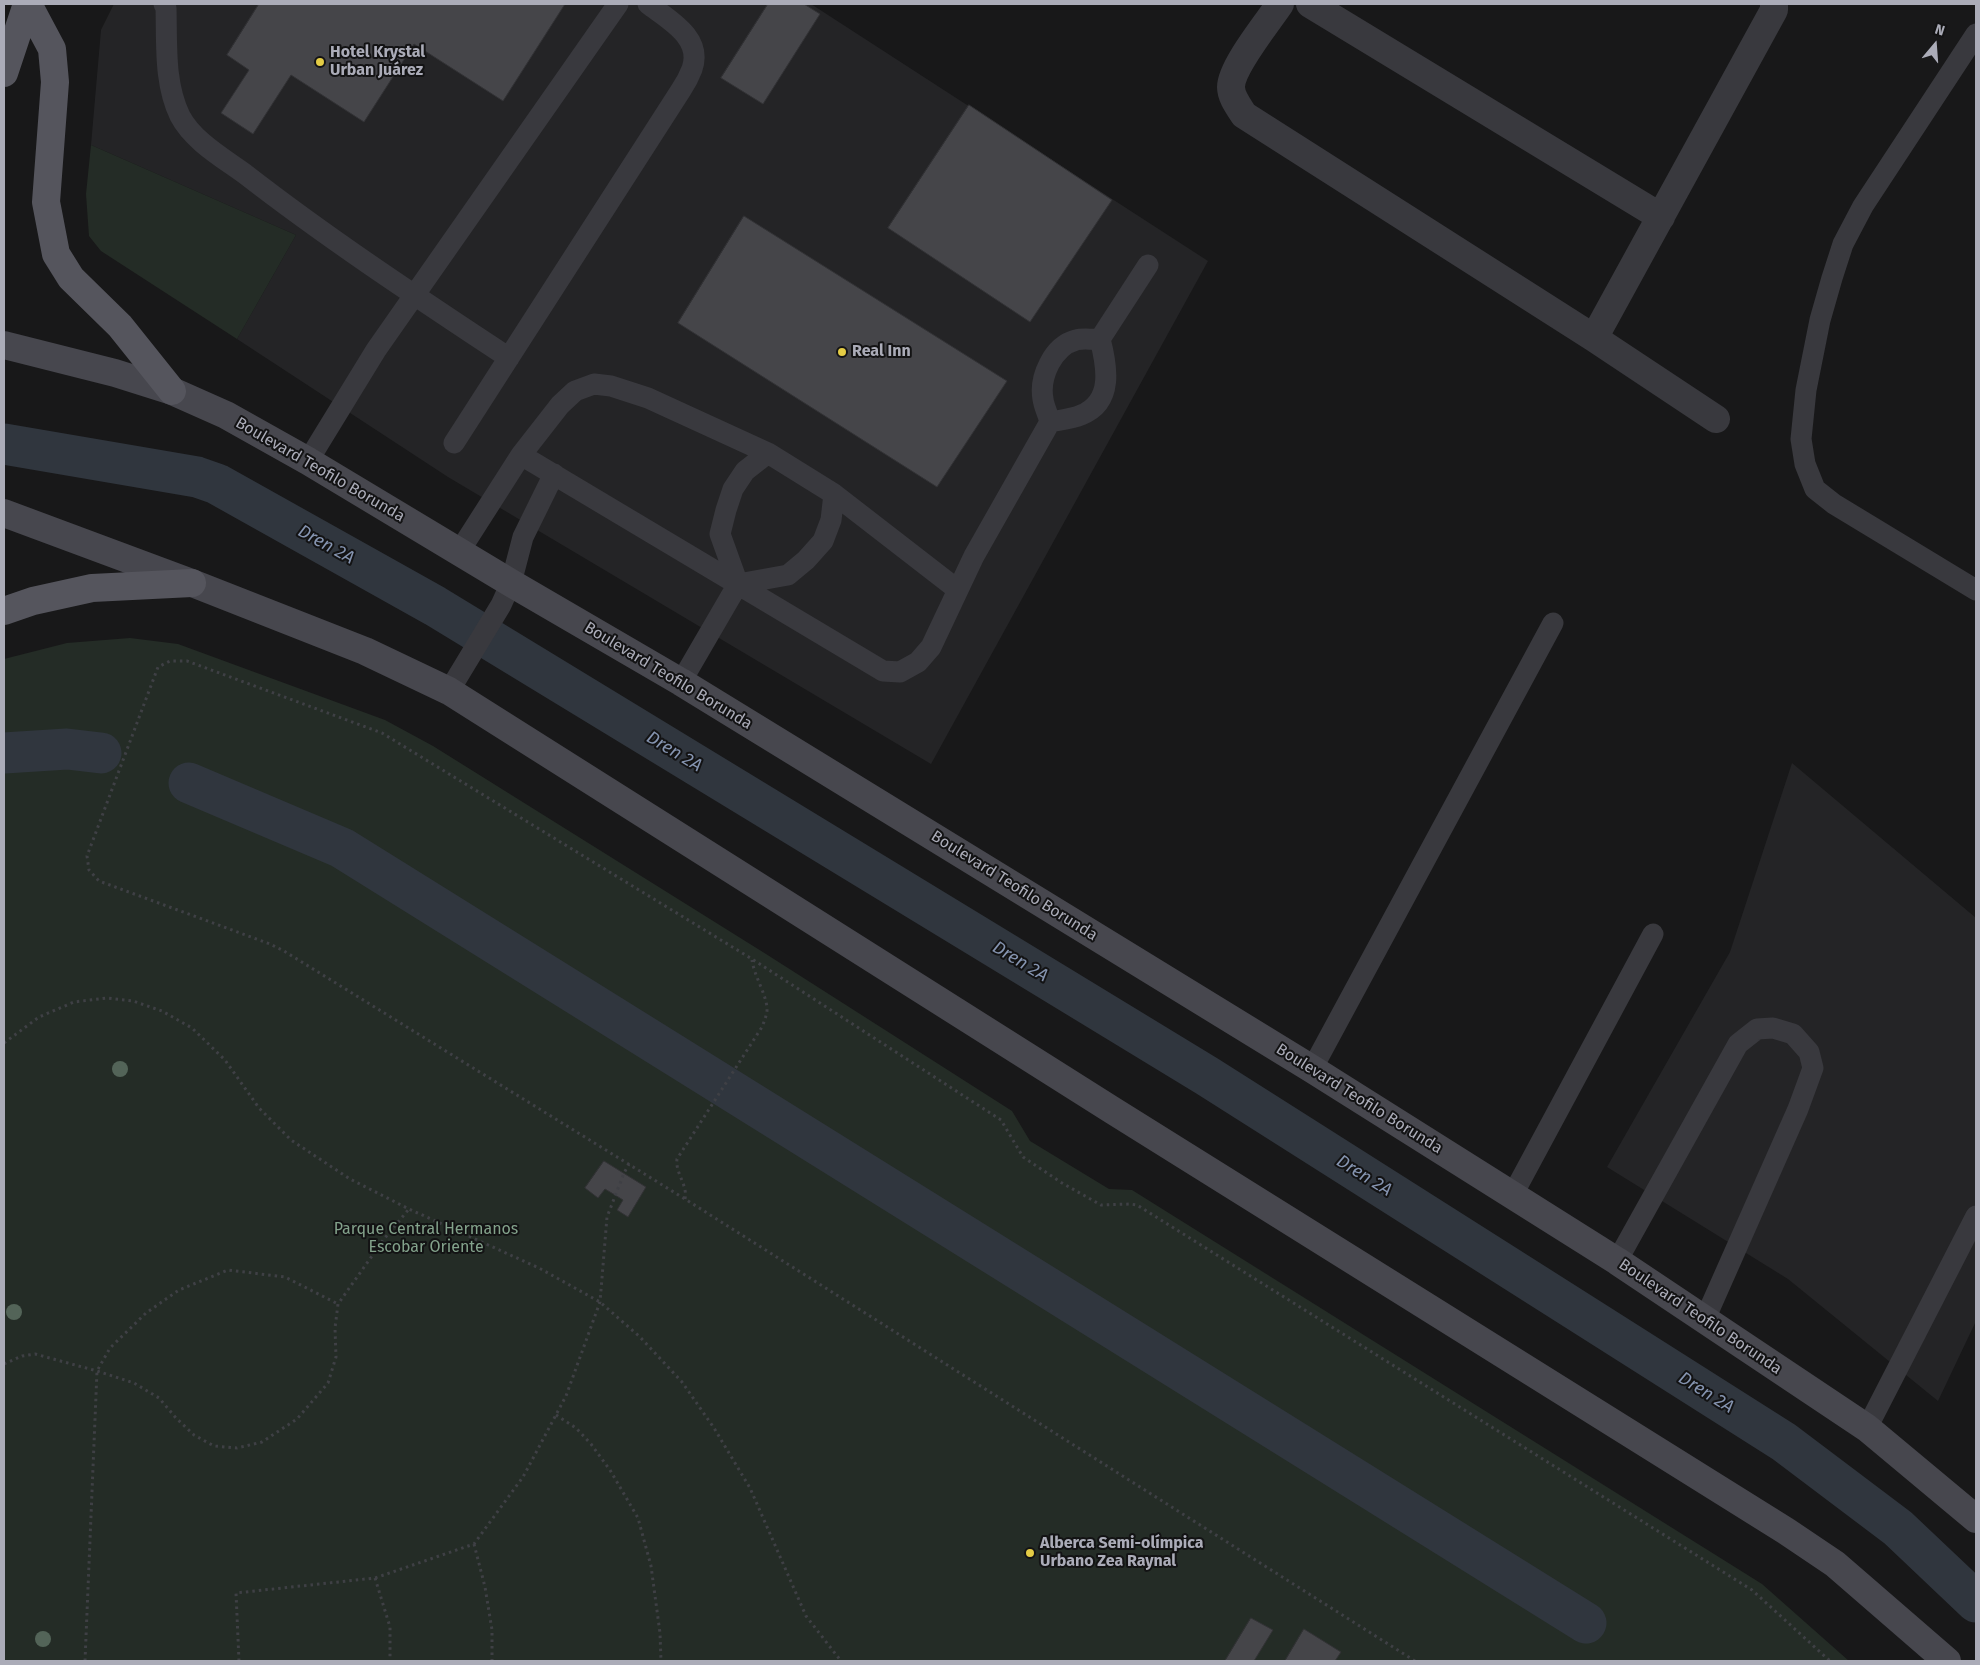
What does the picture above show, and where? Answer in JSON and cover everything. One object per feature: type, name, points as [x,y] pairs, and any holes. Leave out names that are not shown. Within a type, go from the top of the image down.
[{"type":"main road","points":[[4,73],[27,4]]},
{"type":"main road","points":[[27,4],[52,49],[55,82],[46,202],[56,254],[70,278],[120,326],[172,391]]},
{"type":"main road","name":"Boulevard Teofilo Borunda","points":[[4,345],[115,373],[172,391],[226,415],[308,461],[459,552],[506,594],[681,682],[1312,1069],[1616,1261],[1867,1428],[1976,1518]]},
{"type":"main road","points":[[4,513],[192,582],[365,651],[449,691],[1120,1115],[1786,1530],[1834,1564],[1947,1661]]},
{"type":"main road","points":[[4,611],[32,601],[92,588],[192,582]]},
{"type":"street","points":[[1280,4],[1233,74],[1231,89],[1236,104],[1244,115],[1594,338],[1716,419]]},
{"type":"street","points":[[1310,4],[1661,217]]},
{"type":"street","points":[[1594,338],[1774,10],[1774,4]]},
{"type":"lane","points":[[164,4],[166,8],[171,92],[181,118],[197,138],[276,198],[414,295],[509,358]]},
{"type":"lane","points":[[308,461],[376,350],[618,4]]},
{"type":"lane","points":[[454,443],[681,90],[692,68],[694,50],[686,33],[648,4]]},
{"type":"lane","points":[[1976,34],[1863,206],[1843,244],[1820,320],[1806,390],[1801,439],[1805,464],[1815,488],[1834,504],[1976,590]]},
{"type":"lane","points":[[521,455],[883,670],[900,672],[918,662],[931,647],[974,556],[1050,422],[1081,415],[1096,406],[1104,393],[1106,364],[1100,339],[1148,265]]},
{"type":"lane","points":[[1050,422],[1042,398],[1043,378],[1050,362],[1061,348],[1076,340],[1100,339]]},
{"type":"lane","points":[[459,552],[521,455],[574,391],[594,384],[611,386],[648,398],[768,454],[834,494],[958,590]]},
{"type":"lane","points":[[738,584],[720,534],[733,488],[746,471],[768,454]]},
{"type":"lane","points":[[449,691],[466,667],[506,594],[522,537],[554,474]]},
{"type":"lane","points":[[681,682],[738,584],[788,575],[806,560],[823,541],[831,520],[834,494]]},
{"type":"lane","points":[[1312,1069],[1553,623]]},
{"type":"lane","points":[[1512,1196],[1653,934]]},
{"type":"lane","points":[[1616,1261],[1738,1044],[1757,1029],[1773,1028],[1793,1034],[1809,1052],[1813,1068],[1798,1108],[1705,1319]]},
{"type":"lane","points":[[1867,1428],[1976,1216]]},
{"type":"path","points":[[1415,1661],[629,1164],[284,951],[270,944],[99,881],[89,870],[86,856],[158,667],[170,661],[187,661],[382,733],[752,960],[1001,1120],[1023,1157],[1101,1205],[1137,1205],[1752,1590],[1830,1661]]},
{"type":"path","points":[[684,1199],[685,1190],[676,1166],[677,1159],[762,1027],[767,1013],[767,1004],[754,972],[752,960]]},
{"type":"path","points":[[4,1044],[39,1017],[74,1002],[107,998],[133,1001],[162,1012],[192,1028],[226,1060],[259,1108],[291,1140],[350,1179],[409,1209],[539,1268],[600,1302],[640,1336],[682,1382],[714,1428],[750,1488],[806,1616],[841,1661]]},
{"type":"path","points":[[239,1661],[236,1592],[375,1578],[474,1544],[523,1477],[566,1396],[600,1302],[607,1217],[629,1164]]},
{"type":"path","points":[[4,1364],[22,1356],[35,1354],[134,1382],[159,1398],[194,1435],[214,1446],[237,1448],[262,1442],[297,1420],[328,1383],[336,1356],[335,1328],[338,1304],[384,1239],[409,1209]]},
{"type":"path","points":[[86,1661],[97,1371],[110,1348],[146,1313],[180,1290],[228,1270],[284,1277],[338,1304]]},
{"type":"path","points":[[556,1416],[576,1428],[591,1444],[610,1470],[638,1518],[651,1566],[660,1633],[661,1661]]},
{"type":"path","points":[[474,1544],[485,1587],[492,1630],[492,1661]]},
{"type":"path","points":[[375,1578],[390,1627],[390,1661]]},
{"type":"shaded area","points":[[114,4],[811,4],[1208,261],[931,764],[448,477],[237,339],[296,235],[91,145],[101,30]]},
{"type":"shaded area","points":[[1792,763],[1976,918],[1976,1321],[1938,1401],[1788,1279],[1607,1167],[1730,952]]},
{"type":"green space","points":[[91,145],[296,235],[237,339],[101,251],[89,236],[86,194]]},
{"type":"green space","name":"Parque Central Hermanos Escobar Oriente","points":[[130,638],[178,644],[385,720],[433,746],[766,954],[1012,1111],[1030,1141],[1109,1189],[1132,1190],[1762,1584],[1849,1661],[4,1661],[4,659],[67,643]]},
{"type":"building","name":"Hotel Krystal Urban Juárez","points":[[259,4],[565,4],[503,101],[414,44],[364,122],[291,75],[253,134],[221,113],[249,70],[227,55]]},
{"type":"building","points":[[768,4],[804,4],[820,14],[763,104],[721,78]]},
{"type":"building","points":[[969,105],[1112,200],[1030,322],[888,228]]},
{"type":"building","name":"Real Inn","points":[[744,216],[1007,381],[937,487],[678,323]]},
{"type":"building","points":[[604,1161],[646,1187],[628,1217],[617,1210],[623,1200],[605,1189],[598,1198],[585,1188]]},
{"type":"building","points":[[1251,1618],[1273,1630],[1254,1661],[1225,1661]]},
{"type":"building","points":[[1304,1629],[1341,1652],[1335,1661],[1285,1661]]},
{"type":"waterway","name":"Dren 2A","points":[[4,444],[197,477],[217,484],[435,606],[1207,1076],[1784,1442],[1898,1528],[1976,1602]]},
{"type":"waterway","points":[[4,753],[67,749],[101,753]]},
{"type":"waterway","points":[[189,783],[342,848],[1586,1623]]},
{"type":"place","name":"Hotel Krystal Urban Juárez","points":[[320,62]]},
{"type":"place","name":"Real Inn","points":[[842,352]]},
{"type":"place","name":"Alberca Semi-olímpica Urbano Zea Raynal","points":[[1030,1553]]}]
